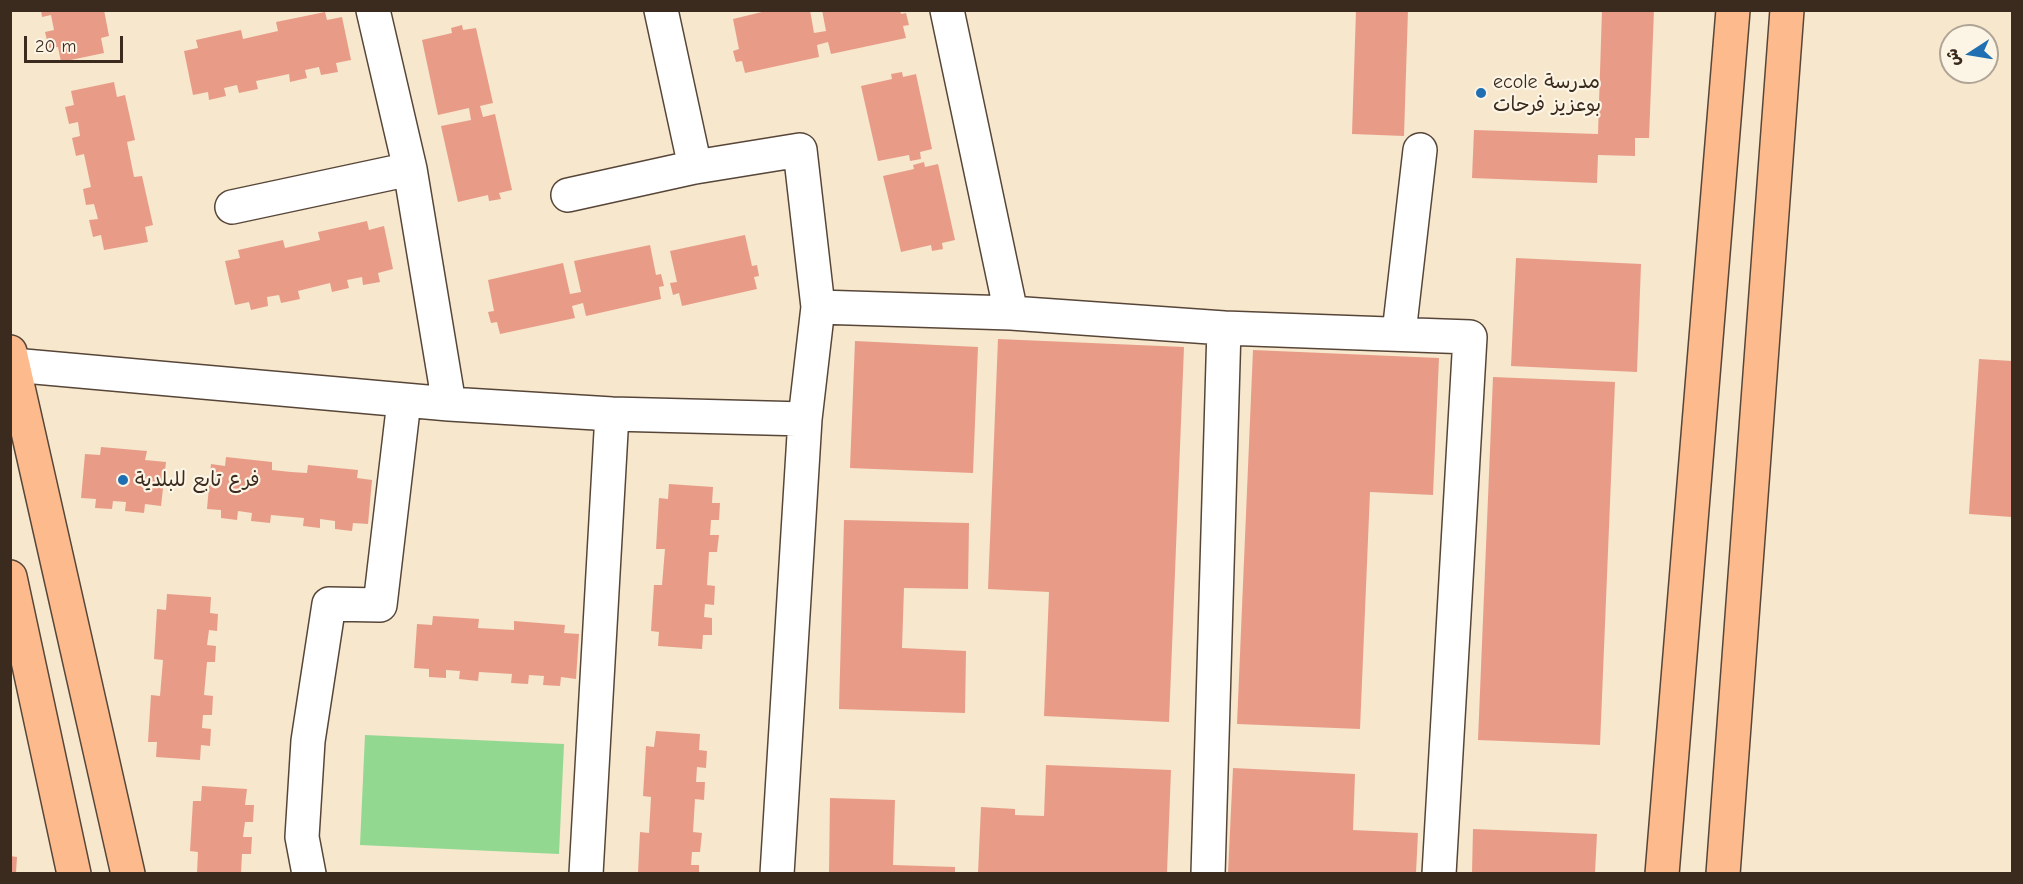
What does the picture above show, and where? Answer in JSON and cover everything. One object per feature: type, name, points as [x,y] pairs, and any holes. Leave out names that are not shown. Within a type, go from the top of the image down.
[{"type":"main road","points":[[1662,873],[1734,10]]},
{"type":"main road","points":[[1723,873],[1787,10]]},
{"type":"main road","points":[[12,358],[128,873]]},
{"type":"main road","points":[[10,578],[74,873]]},
{"type":"street","points":[[373,10],[410,169],[449,404]]},
{"type":"street","points":[[661,10],[695,167]]},
{"type":"street","points":[[947,10],[1011,313]]},
{"type":"street","points":[[568,195],[695,167],[800,150],[818,307],[805,419],[777,873]]},
{"type":"street","points":[[1399,333],[1420,150]]},
{"type":"street","points":[[232,207],[410,169]]},
{"type":"street","points":[[818,307],[1011,313],[1224,328],[1470,337],[1439,873]]},
{"type":"street","points":[[1208,873],[1224,328]]},
{"type":"street","points":[[12,358],[404,401],[612,414],[805,419]]},
{"type":"street","points":[[309,873],[302,837],[308,741],[329,604],[380,605],[404,401]]},
{"type":"street","points":[[586,873],[612,414]]},
{"type":"green space","points":[[365,735],[564,744],[559,854],[360,845]]},
{"type":"building","points":[[41,10],[104,10],[109,36],[101,38],[104,53],[61,62],[58,47],[49,48],[45,32],[54,30],[51,15],[42,17]]},
{"type":"building","points":[[770,10],[810,10],[814,33],[826,31],[822,10],[900,10],[901,14],[906,13],[909,25],[903,26],[906,38],[831,54],[828,42],[817,45],[819,57],[745,73],[742,61],[736,62],[733,51],[739,49],[733,19]]},
{"type":"building","points":[[1356,10],[1408,10],[1404,136],[1352,134]]},
{"type":"building","points":[[1602,10],[1654,10],[1649,138],[1635,138],[1635,156],[1598,155],[1597,183],[1472,178],[1474,130],[1598,134]]},
{"type":"building","points":[[325,12],[327,20],[342,17],[351,60],[336,63],[338,72],[321,75],[319,67],[305,70],[307,78],[290,82],[289,74],[256,81],[258,89],[239,93],[237,85],[224,88],[226,96],[209,100],[208,92],[193,95],[184,51],[198,48],[196,40],[241,30],[243,39],[278,31],[276,22]]},
{"type":"building","points":[[462,25],[463,30],[476,28],[493,103],[480,106],[483,117],[495,114],[512,190],[499,193],[501,199],[489,201],[488,195],[458,202],[441,126],[471,120],[469,108],[438,115],[422,40],[452,33],[451,28]]},
{"type":"building","points":[[902,72],[903,77],[916,74],[932,149],[920,152],[921,159],[910,161],[909,155],[878,161],[861,86],[892,79],[891,74]]},
{"type":"building","points":[[114,82],[117,97],[125,95],[135,140],[127,142],[134,177],[142,176],[153,225],[145,227],[148,242],[104,250],[101,235],[93,237],[89,220],[98,219],[94,204],[86,205],[83,189],[91,187],[84,154],[76,156],[72,138],[80,136],[78,122],[69,124],[65,107],[74,105],[71,91]]},
{"type":"building","points":[[924,162],[925,167],[938,164],[955,240],[942,243],[943,249],[932,251],[931,245],[901,252],[883,176],[914,169],[913,165]]},
{"type":"building","points":[[367,221],[369,230],[384,226],[393,269],[378,273],[380,282],[363,285],[362,277],[347,280],[349,288],[332,292],[330,283],[298,291],[300,299],[281,303],[279,295],[267,297],[268,306],[251,310],[249,302],[235,305],[225,261],[240,258],[238,250],[283,240],[285,248],[320,240],[318,232]]},
{"type":"building","points":[[745,235],[752,266],[757,265],[759,276],[754,277],[757,289],[682,306],[679,293],[673,295],[670,283],[677,282],[670,251]]},
{"type":"building","points":[[650,245],[656,275],[661,274],[664,286],[659,287],[661,299],[586,316],[583,303],[572,306],[575,318],[500,334],[497,322],[491,323],[488,312],[494,311],[488,280],[563,263],[570,294],[581,292],[574,261]]},
{"type":"building","points":[[1516,258],[1641,264],[1637,372],[1511,366]]},
{"type":"building","points":[[998,339],[1184,347],[1169,722],[1044,716],[1049,592],[988,589]]},
{"type":"building","points":[[855,341],[978,347],[973,473],[850,468]]},
{"type":"building","points":[[1253,350],[1439,358],[1433,495],[1370,492],[1360,729],[1237,724]]},
{"type":"building","points":[[1979,359],[2012,361],[2012,517],[1969,514]]},
{"type":"building","points":[[1493,377],[1615,382],[1600,745],[1478,740]]},
{"type":"building","name":"فرع تابع للبلدية","points":[[101,447],[147,451],[145,460],[166,462],[161,506],[145,504],[144,513],[125,511],[126,502],[113,501],[112,509],[95,508],[96,499],[81,498],[85,454],[100,455]]},
{"type":"building","points":[[226,457],[272,462],[272,470],[291,472],[307,473],[308,465],[358,470],[357,478],[372,480],[368,524],[353,523],[352,531],[335,529],[335,521],[320,519],[320,528],[303,526],[304,518],[271,515],[270,523],[251,521],[252,513],[238,511],[237,520],[221,518],[221,510],[207,509],[211,464],[225,466]]},
{"type":"building","points":[[669,484],[713,487],[712,503],[720,503],[719,520],[711,520],[710,535],[719,535],[717,552],[709,552],[707,585],[715,586],[714,605],[705,604],[704,617],[712,618],[712,635],[703,635],[702,649],[658,646],[659,632],[651,631],[654,585],[662,585],[665,549],[656,549],[659,498],[668,499]]},
{"type":"building","points":[[844,520],[969,523],[968,589],[904,588],[902,648],[966,651],[965,713],[839,709]]},
{"type":"building","points":[[167,594],[211,597],[210,613],[218,614],[217,631],[209,630],[207,645],[216,646],[215,662],[207,662],[204,695],[213,696],[212,715],[203,715],[202,728],[211,729],[210,746],[201,745],[200,760],[156,757],[157,742],[148,742],[151,695],[160,696],[163,660],[154,659],[157,609],[166,610]]},
{"type":"building","points":[[433,616],[479,619],[478,628],[514,630],[514,621],[565,625],[564,633],[579,634],[576,679],[561,677],[560,686],[543,685],[544,676],[529,675],[528,684],[511,683],[512,674],[479,672],[478,681],[459,679],[460,671],[446,670],[446,678],[429,677],[429,669],[414,668],[417,624],[432,625]]},
{"type":"building","points":[[656,731],[700,734],[699,750],[707,751],[706,768],[697,767],[696,782],[705,782],[704,800],[695,799],[693,832],[702,833],[700,852],[692,852],[691,865],[699,865],[699,873],[638,873],[640,832],[649,833],[651,797],[643,796],[646,746],[654,747]]},
{"type":"building","points":[[1046,765],[1171,770],[1167,873],[978,873],[981,807],[1015,809],[1015,815],[1044,816]]},
{"type":"building","points":[[1233,768],[1355,774],[1353,830],[1418,833],[1416,873],[1228,873]]},
{"type":"building","points":[[202,786],[247,789],[245,805],[254,805],[253,822],[245,822],[243,837],[252,837],[251,854],[242,854],[241,873],[197,873],[198,852],[190,851],[193,801],[201,801]]},
{"type":"building","points":[[830,798],[895,800],[893,865],[955,867],[955,873],[829,873]]},
{"type":"building","points":[[1473,829],[1597,834],[1595,873],[1472,873]]},
{"type":"building","points":[[10,856],[17,857],[16,873],[10,873]]},
{"type":"place","name":"ecole مدرسة بوعزيز فرحات","points":[[1481,93]]},
{"type":"place","name":"فرع تابع للبلدية","points":[[123,480]]}]
